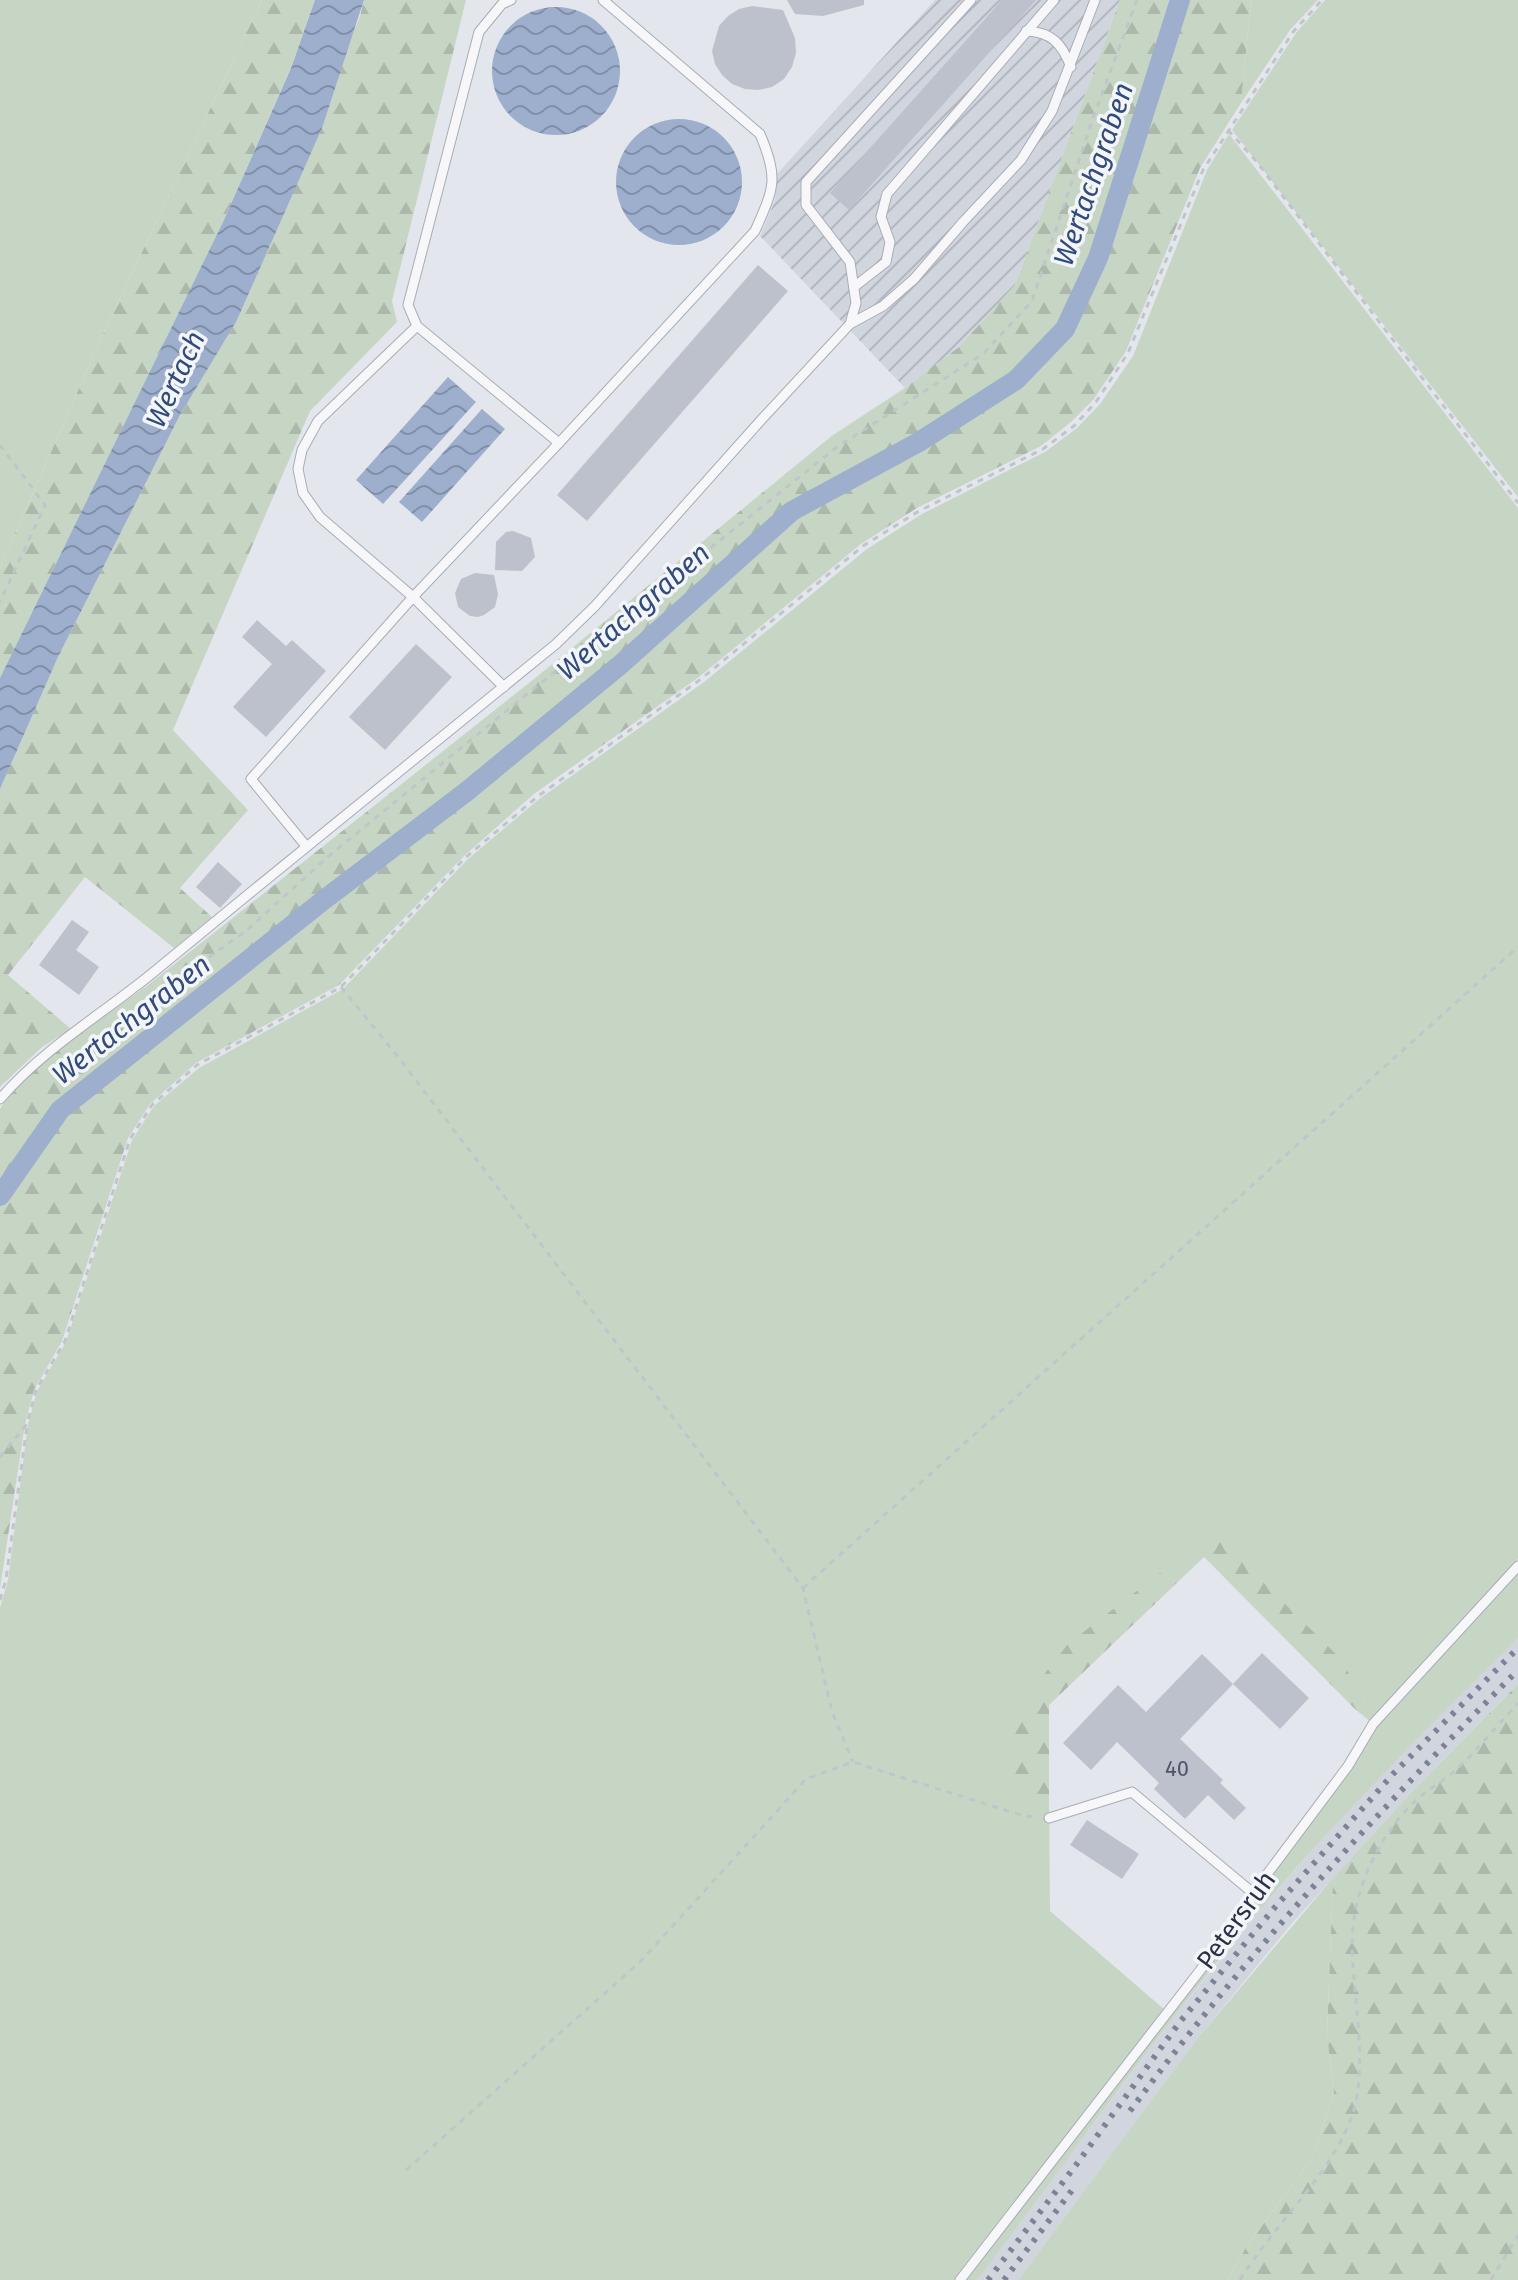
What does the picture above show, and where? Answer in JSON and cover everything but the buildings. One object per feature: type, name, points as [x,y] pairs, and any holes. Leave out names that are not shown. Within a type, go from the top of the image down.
[{"type":"lane","points":[[511,0],[502,4],[479,32],[408,305],[417,326],[559,443]]},
{"type":"lane","points":[[306,846],[251,779],[413,597],[755,231],[769,199],[773,182],[771,161],[760,134],[603,0]]},
{"type":"lane","points":[[850,324],[856,303],[850,262],[806,205],[806,182],[971,0]]},
{"type":"lane","points":[[854,287],[886,262],[890,242],[881,217],[887,194],[1054,0]]},
{"type":"lane","points":[[0,1099],[20,1075],[47,1051],[144,980],[556,644],[595,606],[850,324],[883,306],[914,279],[1021,160],[1052,111],[1095,0]]},
{"type":"lane","points":[[1026,31],[1040,32],[1054,38],[1065,49],[1071,67]]},
{"type":"lane","points":[[417,326],[318,421],[302,450],[298,469],[303,493],[320,517],[413,597],[504,687]]},
{"type":"lane","name":"Petersruh","points":[[960,2280],[1212,1955],[1246,1908],[1253,1893],[1348,1766],[1373,1724],[1518,1566]]},
{"type":"lane","points":[[1049,1818],[1132,1792],[1253,1893]]},
{"type":"path","points":[[144,980],[177,980],[247,930],[403,795],[837,447],[983,354],[1032,301],[1093,118],[1137,0]]},
{"type":"path","points":[[0,1600],[6,1579],[27,1424],[36,1390],[65,1341],[130,1139],[152,1105],[197,1065],[341,987],[465,858],[537,797],[701,679],[863,546],[919,511],[1043,449],[1074,426],[1096,402],[1128,353],[1203,170],[1293,32],[1322,0]]},
{"type":"path","points":[[1228,130],[1256,161],[1518,503]]},
{"type":"path","points":[[0,445],[45,505],[0,602]]},
{"type":"path","points":[[803,1588],[1518,947]]},
{"type":"path","points":[[341,987],[399,1058],[803,1588],[832,1712],[853,1762]]},
{"type":"path","points":[[0,1457],[27,1424]]},
{"type":"path","points":[[1240,2280],[1255,2254],[1323,2169],[1349,2125],[1359,2077],[1352,1945],[1356,1901],[1373,1856],[1413,1803],[1453,1773],[1518,1703]]},
{"type":"path","points":[[406,2170],[640,1962],[806,1779],[853,1762],[1024,1816],[1049,1818]]},
{"type":"path","points":[[1491,2280],[1518,2235]]},
{"type":"shaded area","points":[[935,0],[1120,0],[1015,285],[959,347],[905,388],[760,236],[775,200],[777,174]]},
{"type":"shaded area","points":[[1518,1638],[1518,1684],[1407,1797],[1293,1922],[1197,2039],[1018,2280],[976,2280],[1174,2017],[1271,1897],[1385,1768]]},
{"type":"green space","points":[[0,0],[262,0],[103,334],[0,568]]},
{"type":"green space","points":[[262,0],[315,0],[291,67],[223,222],[0,678],[0,568],[103,334]]},
{"type":"green space","points":[[364,0],[466,0],[392,301],[397,322],[310,411],[173,730],[248,810],[180,888],[212,917],[174,948],[85,877],[8,975],[71,1029],[42,1047],[0,1087],[0,789],[58,657],[180,415],[236,322]]},
{"type":"green space","points":[[1120,0],[1251,0],[1241,103],[1200,168],[1126,351],[1094,399],[1041,446],[917,508],[861,544],[699,677],[534,794],[464,856],[339,985],[196,1063],[150,1104],[128,1138],[62,1341],[34,1390],[25,1424],[0,1589],[0,1109],[4,1102],[49,1056],[148,985],[534,679],[833,435],[905,388],[959,347],[1015,285]]},
{"type":"green space","points":[[1251,0],[1318,0],[1290,30],[1241,103]]},
{"type":"green space","points":[[1325,0],[1518,0],[1518,497],[1232,130],[1296,33]]},
{"type":"green space","points":[[1229,134],[1518,508],[1518,1559],[1371,1722],[1356,1710],[1364,1699],[1204,1539],[1013,1714],[1033,1806],[1049,1800],[1050,1911],[1165,2010],[955,2280],[0,2280],[0,1608],[8,1580],[28,1424],[37,1391],[66,1342],[132,1140],[154,1106],[199,1068],[343,989],[468,859],[539,799],[704,682],[867,549],[922,514],[1045,452],[1077,428],[1100,404],[1133,356],[1207,170]]},
{"type":"green space","points":[[1204,1539],[1219,1539],[1340,1658],[1364,1700],[1356,1710],[1204,1557],[1049,1705],[1049,1800],[1033,1807],[1012,1795],[1013,1714],[1068,1644]]},
{"type":"green space","points":[[1518,1573],[1518,1638],[1361,1797],[1271,1897],[1159,2037],[980,2276],[976,2280],[965,2280],[1213,1956],[1377,1726]]},
{"type":"green space","points":[[1518,1684],[1518,2280],[1228,2280],[1246,2247],[1313,2157],[1334,2092],[1327,2035],[1333,1878]]},
{"type":"green space","points":[[1333,1878],[1327,2035],[1334,2092],[1313,2157],[1246,2247],[1228,2280],[1018,2280],[1197,2039]]},
{"type":"water","name":"Wertach","points":[[315,0],[364,0],[322,128],[236,322],[180,415],[58,657],[0,789],[0,678],[223,222],[291,68]]},
{"type":"water","points":[[556,7],[581,12],[602,25],[615,46],[620,71],[615,96],[602,117],[581,130],[556,135],[531,130],[510,117],[497,96],[492,71],[497,46],[510,25],[531,12]]},
{"type":"water","points":[[679,119],[703,124],[723,138],[737,158],[742,182],[737,206],[723,226],[703,240],[679,245],[655,240],[635,226],[621,206],[616,182],[621,158],[635,138],[655,124]]},
{"type":"water","points":[[448,377],[476,402],[383,504],[356,480]]},
{"type":"water","points":[[482,409],[505,429],[422,522],[399,502]]},
{"type":"waterway","name":"Wertachgraben","points":[[0,1196],[60,1110],[325,899],[466,792],[620,665],[792,511],[919,442],[1016,380],[1065,329],[1098,258],[1180,0]]},
{"type":"railway","points":[[988,2280],[1179,2023],[1276,1906],[1393,1774],[1518,1648]]},
{"type":"railway","points":[[1130,2111],[1221,1995],[1316,1883],[1518,1670]]},
{"type":"railway","points":[[1004,2280],[1076,2185]]}]
